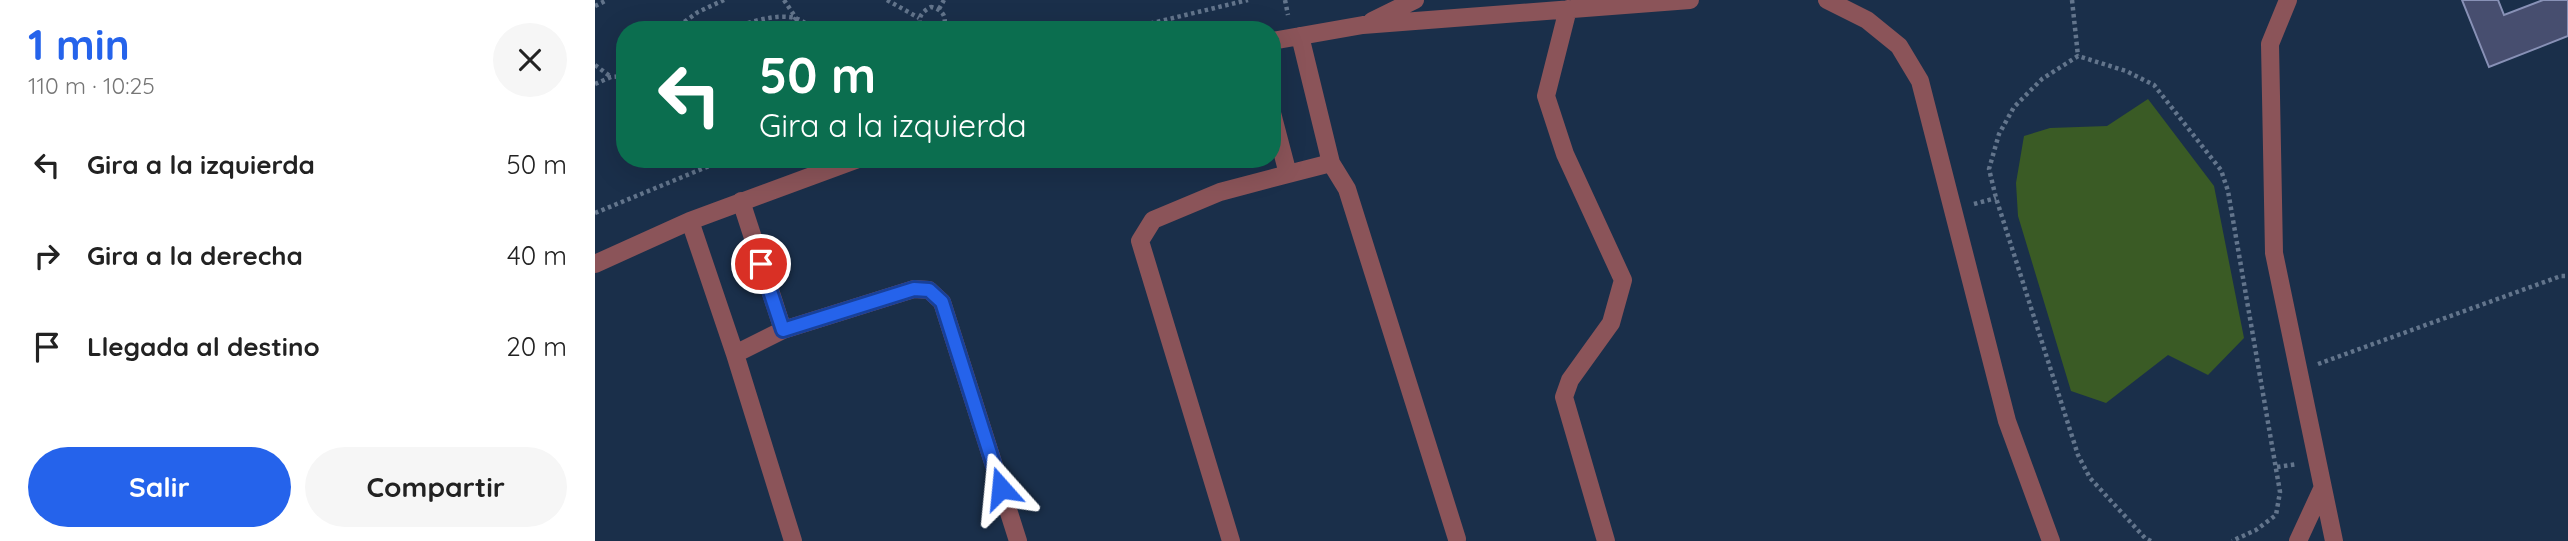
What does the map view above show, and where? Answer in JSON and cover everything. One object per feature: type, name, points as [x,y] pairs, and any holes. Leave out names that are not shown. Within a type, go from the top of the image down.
[{"type":"street","points":[[1363,25],[1415,0]]},
{"type":"street","points":[[1281,39],[1363,25],[1690,0]]},
{"type":"street","points":[[1827,0],[1867,20],[1899,46],[1920,81],[2007,421],[2051,541]]},
{"type":"street","points":[[2288,0],[2270,44],[2274,253],[2334,541]]},
{"type":"street","points":[[1568,9],[1546,96],[1565,154],[1623,279],[1611,323],[1570,380],[1564,397],[1606,541]]},
{"type":"street","points":[[1300,36],[1331,163],[1347,189],[1457,539]]},
{"type":"street","points":[[1281,147],[1288,174]]},
{"type":"street","points":[[1231,541],[1140,241],[1153,220],[1220,192],[1331,163]]},
{"type":"street","points":[[595,264],[690,221],[833,168]]},
{"type":"street","points":[[741,201],[783,330]]},
{"type":"street","points":[[690,221],[793,541]]},
{"type":"street","points":[[735,354],[783,330],[914,289],[929,290],[942,302],[1018,541]]},
{"type":"street","points":[[2298,541],[2322,489]]},
{"type":"path","points":[[595,6],[607,0]]},
{"type":"path","points":[[688,21],[698,12],[724,0]]},
{"type":"path","points":[[783,0],[801,21]]},
{"type":"path","points":[[887,0],[919,18]]},
{"type":"path","points":[[939,9],[944,0]]},
{"type":"path","points":[[1160,21],[1248,0]]},
{"type":"path","points":[[2073,0],[2078,56]]},
{"type":"path","points":[[919,21],[923,11],[931,7],[939,9],[945,15],[946,21]]},
{"type":"path","points":[[758,21],[796,18]]},
{"type":"path","points":[[793,21],[796,18]]},
{"type":"path","points":[[2151,541],[2145,538],[2091,478],[2078,455],[1989,169],[1999,134],[2014,107],[2042,79],[2078,56],[2126,71],[2154,85],[2221,170],[2228,191],[2280,492],[2276,515],[2256,530],[2232,541]]},
{"type":"path","points":[[595,65],[611,77]]},
{"type":"path","points":[[595,84],[616,77]]},
{"type":"path","points":[[595,213],[704,168]]},
{"type":"path","points":[[2298,372],[2568,276]]},
{"type":"green space","points":[[2148,99],[2214,186],[2244,338],[2208,375],[2168,355],[2106,403],[2071,391],[2018,216],[2016,183],[2024,136],[2050,128],[2107,126]]},
{"type":"building","points":[[2462,0],[2498,0],[2504,15],[2543,0],[2568,0],[2568,36],[2489,67]]},
{"type":"route","points":[[761,264],[783,330],[914,289],[929,290],[942,302],[1001,488]]}]
